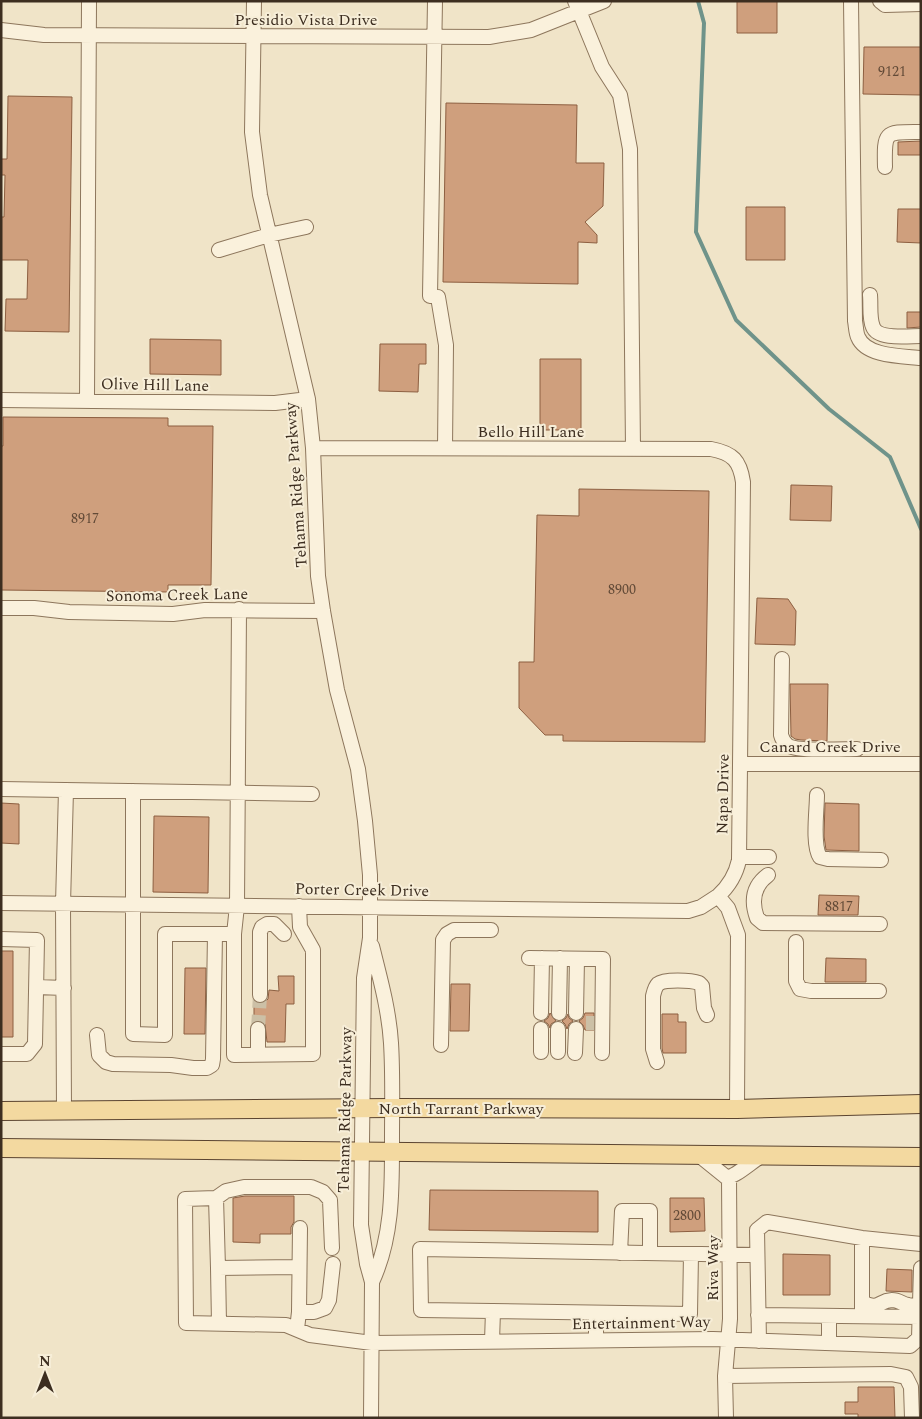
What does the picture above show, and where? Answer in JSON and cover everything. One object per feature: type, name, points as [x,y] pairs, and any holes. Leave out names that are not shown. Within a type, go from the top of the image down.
[{"type":"main road","name":"North Tarrant Parkway","points":[[1,1111],[361,1108],[737,1109],[921,1104]]},
{"type":"main road","points":[[1,1148],[760,1157],[921,1157]]},
{"type":"street","points":[[87,401],[90,1]]},
{"type":"street","name":"Tehama Ridge Parkway","points":[[254,1],[252,132],[260,195],[308,399],[313,448],[318,576],[337,690],[358,769],[370,875],[370,938],[364,978],[361,1224],[367,1264],[372,1282],[371,1418]]},
{"type":"street","points":[[435,1],[434,297],[446,345],[445,448]]},
{"type":"street","name":"Presidio Vista Drive","points":[[1,30],[44,35],[489,37],[532,30],[577,6],[604,1]]},
{"type":"street","points":[[852,1],[855,321],[858,338],[865,346],[876,353],[921,358]]},
{"type":"street","points":[[880,1],[885,5],[921,4]]},
{"type":"street","points":[[577,6],[602,67],[620,95],[630,149],[633,449]]},
{"type":"street","points":[[885,167],[885,139],[889,134],[893,132],[921,132]]},
{"type":"street","points":[[219,250],[269,235],[306,227]]},
{"type":"street","points":[[870,295],[872,326],[875,332],[881,336],[921,336]]},
{"type":"street","name":"Olive Hill Lane","points":[[1,400],[275,403],[308,399]]},
{"type":"street","name":"Bello Hill Lane","points":[[313,448],[711,450],[725,451],[741,468]]},
{"type":"street","name":"Napa Drive","points":[[718,896],[726,890],[737,869],[739,857],[743,482],[741,468]]},
{"type":"street","name":"Sonoma Creek Lane","points":[[1,608],[34,608],[69,612],[173,614],[205,610],[239,609],[323,611]]},
{"type":"street","points":[[239,609],[234,1055],[313,1054],[313,950],[300,927],[299,906]]},
{"type":"street","points":[[782,659],[781,735],[783,740],[788,746],[798,749],[857,749]]},
{"type":"street","name":"Canard Creek Drive","points":[[740,764],[921,764]]},
{"type":"street","points":[[1,789],[312,794]]},
{"type":"street","points":[[64,1111],[63,904],[66,790]]},
{"type":"street","points":[[133,791],[133,1034],[165,1035],[165,934],[234,934]]},
{"type":"street","points":[[817,795],[816,843],[817,853],[820,857],[828,859],[881,860]]},
{"type":"street","points":[[739,857],[769,857]]},
{"type":"street","points":[[768,875],[760,881],[756,888],[754,900],[757,918],[763,923],[880,924]]},
{"type":"street","points":[[718,896],[728,908],[738,935],[737,1109]]},
{"type":"street","name":"Porter Creek Drive","points":[[1,903],[688,911],[701,907],[718,896]]},
{"type":"street","points":[[260,995],[260,932],[262,927],[267,924],[274,924],[284,934]]},
{"type":"street","points":[[441,1045],[444,940],[447,934],[454,930],[491,930]]},
{"type":"street","points":[[97,1035],[98,1055],[106,1062],[113,1064],[171,1065],[192,1068],[207,1068],[212,1065],[215,934]]},
{"type":"street","name":"Tehama Ridge Parkway","points":[[370,938],[385,999],[391,1043],[392,1108],[388,1232],[381,1263],[372,1282]]},
{"type":"street","points":[[1,940],[37,940],[35,1044],[27,1054],[1,1054]]},
{"type":"street","points":[[796,942],[796,980],[800,989],[811,991],[879,991]]},
{"type":"street","points":[[541,1012],[536,958],[598,959]]},
{"type":"street","points":[[559,1013],[560,958]]},
{"type":"street","points":[[576,1013],[577,959]]},
{"type":"street","points":[[593,1013],[598,959]]},
{"type":"street","points":[[593,1030],[597,1053],[598,959]]},
{"type":"street","points":[[657,1062],[653,1049],[653,996],[655,988],[659,984],[664,981],[699,983],[702,986],[704,1008],[707,1015]]},
{"type":"street","points":[[37,988],[64,988]]},
{"type":"street","points":[[258,1029],[258,1054]]},
{"type":"street","points":[[541,1029],[541,1052]]},
{"type":"street","points":[[558,1029],[558,1052]]},
{"type":"street","points":[[576,1029],[576,1052]]},
{"type":"street","points":[[700,1156],[729,1178],[760,1157]]},
{"type":"street","name":"Riva Way","points":[[726,1418],[725,1376],[730,1319],[729,1178]]},
{"type":"street","points":[[219,1323],[216,1198],[226,1191],[244,1187],[311,1187],[323,1192],[330,1200],[332,1248]]},
{"type":"street","name":"Entertainment Way","points":[[216,1198],[185,1198],[186,1323],[286,1325],[310,1335],[372,1343],[728,1339],[910,1346],[919,1338],[920,1311]]},
{"type":"street","points":[[620,1253],[622,1211],[650,1211],[650,1254]]},
{"type":"street","points":[[759,1341],[757,1230],[767,1222],[862,1238],[921,1244]]},
{"type":"street","points":[[297,1329],[300,1228]]},
{"type":"street","points":[[862,1238],[862,1316]]},
{"type":"street","points":[[691,1254],[690,1314],[421,1310],[420,1249],[756,1255]]},
{"type":"street","points":[[299,1312],[314,1312],[325,1308],[329,1300],[333,1264]]},
{"type":"street","points":[[218,1268],[299,1267]]},
{"type":"street","points":[[920,1311],[921,1268]]},
{"type":"street","points":[[862,1302],[870,1306],[877,1306],[894,1300],[920,1311]]},
{"type":"street","points":[[492,1341],[493,1311]]},
{"type":"street","points":[[758,1315],[862,1316],[920,1311]]},
{"type":"street","points":[[596,1313],[596,1340]]},
{"type":"street","points":[[828,1316],[829,1343]]},
{"type":"street","points":[[725,1376],[891,1374],[906,1377],[911,1387],[912,1418]]},
{"type":"building","points":[[737,1],[777,1],[777,33],[737,33]]},
{"type":"building","points":[[864,47],[921,47],[921,95],[863,94]]},
{"type":"building","points":[[8,96],[72,97],[69,332],[5,331],[6,299],[27,299],[28,260],[1,260],[1,217],[4,217],[5,175],[1,175],[1,159],[7,159]]},
{"type":"building","points":[[446,103],[577,105],[576,163],[604,163],[603,206],[585,222],[597,235],[597,243],[578,242],[578,284],[443,282]]},
{"type":"building","points":[[921,141],[921,155],[898,155],[898,142]]},
{"type":"building","points":[[746,207],[785,207],[785,260],[746,260]]},
{"type":"building","points":[[898,209],[921,209],[921,243],[897,242]]},
{"type":"building","points":[[907,312],[921,312],[921,327],[907,328]]},
{"type":"building","points":[[150,339],[221,340],[221,375],[150,374]]},
{"type":"building","points":[[380,344],[426,344],[426,364],[419,364],[418,392],[379,391]]},
{"type":"building","points":[[540,359],[581,359],[581,430],[540,430]]},
{"type":"building","points":[[3,417],[168,418],[168,426],[213,426],[211,585],[168,585],[168,592],[1,590],[1,446],[3,446]]},
{"type":"building","points":[[791,485],[832,486],[831,521],[790,520]]},
{"type":"building","points":[[579,489],[709,491],[705,742],[563,741],[563,735],[545,735],[519,708],[519,662],[534,662],[537,515],[579,516]]},
{"type":"building","points":[[757,598],[788,599],[796,611],[795,645],[755,644]]},
{"type":"building","points":[[790,684],[828,684],[827,741],[801,740],[791,736]]},
{"type":"building","points":[[1,803],[19,804],[19,844],[1,843]]},
{"type":"building","points":[[825,803],[859,804],[859,851],[826,850],[824,836]]},
{"type":"building","points":[[154,816],[209,817],[208,893],[153,892]]},
{"type":"building","points":[[819,895],[859,896],[858,915],[818,915]]},
{"type":"building","points":[[1,951],[13,951],[13,1037],[1,1037]]},
{"type":"building","points":[[826,958],[866,959],[866,982],[825,982]]},
{"type":"building","points":[[185,968],[206,968],[205,1034],[184,1034]]},
{"type":"building","points":[[278,976],[294,976],[294,1004],[286,1004],[285,1042],[267,1042],[265,1024],[258,1020],[254,1021],[254,1001],[260,1004],[264,1003],[268,999],[269,990],[279,991]]},
{"type":"building","points":[[451,984],[470,984],[469,1031],[450,1031]]},
{"type":"building","points":[[550,1013],[556,1021],[551,1024],[550,1028],[544,1021]]},
{"type":"building","points":[[585,1013],[594,1013],[594,1030],[585,1030],[579,1021]]},
{"type":"building","points":[[568,1014],[569,1018],[573,1021],[567,1029],[562,1021]]},
{"type":"building","points":[[662,1014],[678,1014],[678,1022],[686,1022],[686,1053],[663,1053]]},
{"type":"building","points":[[430,1190],[598,1191],[598,1232],[429,1230]]},
{"type":"building","points":[[245,1196],[294,1196],[294,1222],[291,1227],[291,1234],[260,1234],[260,1243],[233,1242],[233,1198]]},
{"type":"building","points":[[670,1198],[704,1198],[705,1231],[670,1232]]},
{"type":"building","points":[[783,1254],[830,1255],[830,1295],[783,1295]]},
{"type":"building","points":[[887,1269],[912,1270],[912,1292],[886,1291]]},
{"type":"building","points":[[858,1387],[894,1387],[895,1418],[858,1418],[858,1414],[845,1414],[845,1402],[858,1402]]},
{"type":"waterway","points":[[698,1],[704,23],[696,232],[736,320],[829,409],[890,457],[921,529]]},
{"type":"tunnel","points":[[258,1029],[260,995]]},
{"type":"tunnel","points":[[593,1013],[593,1030]]}]
